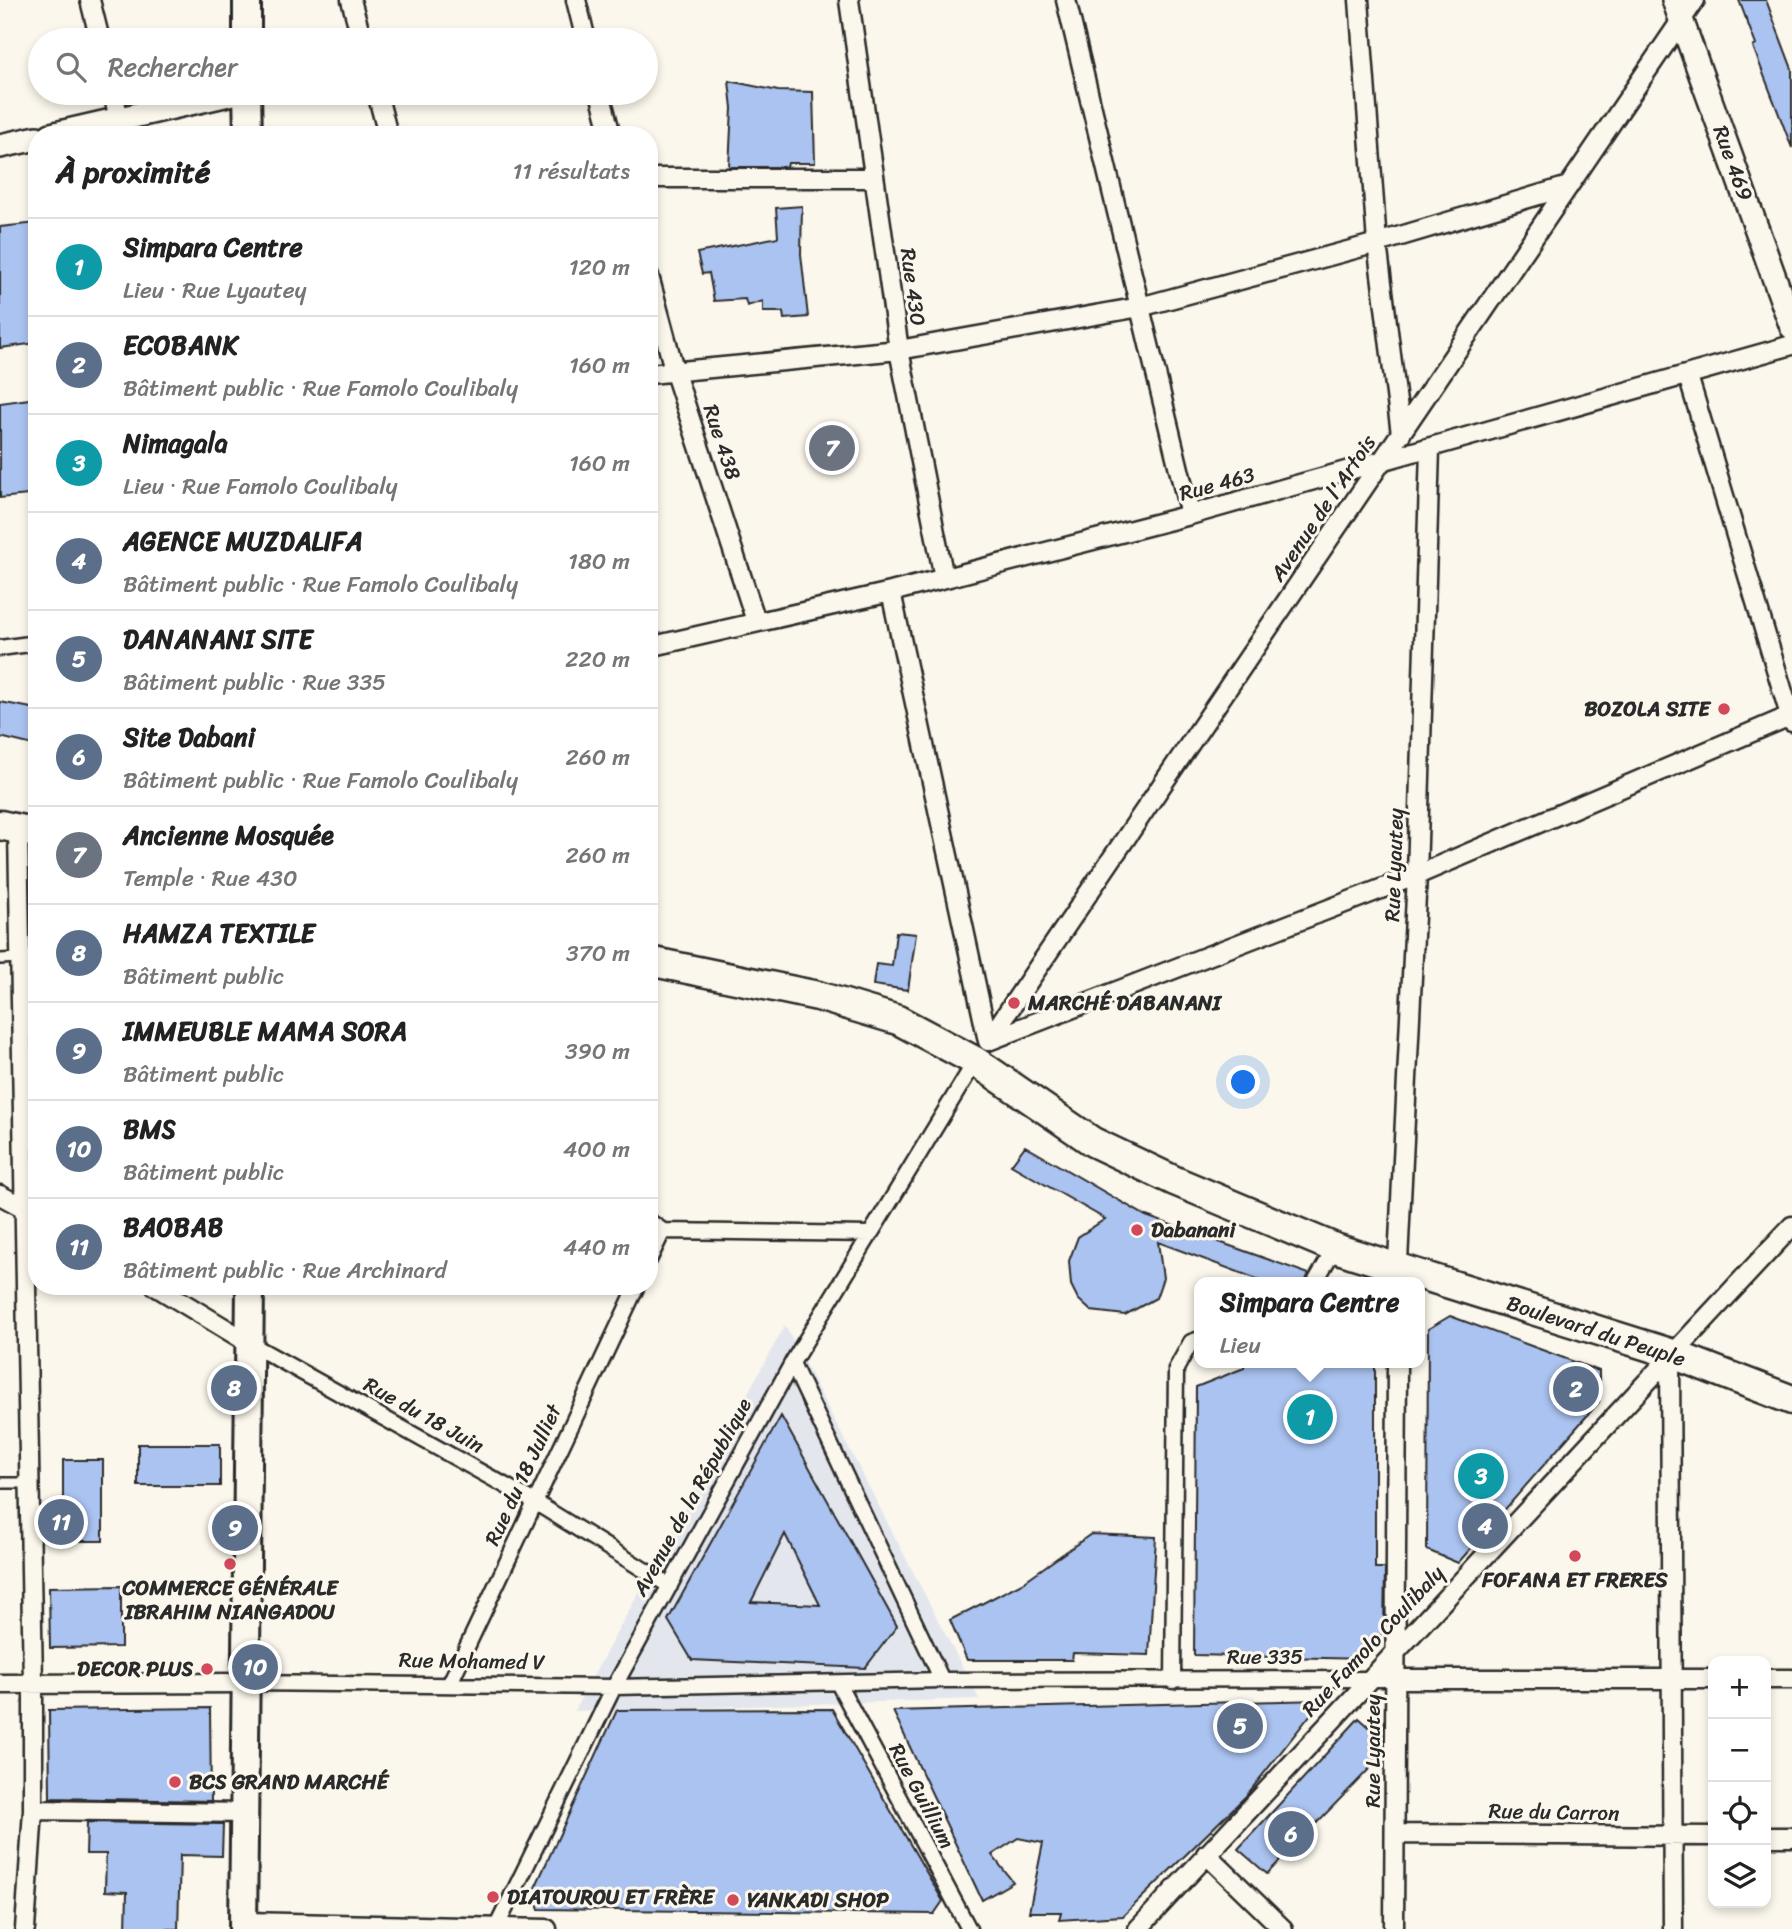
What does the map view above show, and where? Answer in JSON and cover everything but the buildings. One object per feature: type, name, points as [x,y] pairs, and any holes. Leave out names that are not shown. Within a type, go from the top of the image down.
[{"type":"main road","points":[[247,0],[247,28]]},
{"type":"main road","points":[[247,105],[248,126]]},
{"type":"main road","name":"Boulevard du Peuple","points":[[658,963],[818,996],[898,1020],[982,1051],[1093,1142],[1175,1181],[1397,1276]]},
{"type":"main road","name":"Boulevard du Peuple","points":[[1425,1284],[1670,1353],[1792,1400]]},
{"type":"main road","points":[[243,1925],[250,1295]]},
{"type":"street","points":[[90,0],[97,28]]},
{"type":"street","points":[[351,0],[359,28]]},
{"type":"street","points":[[576,0],[583,28]]},
{"type":"street","name":"Rue 430","points":[[849,0],[899,350],[944,578]]},
{"type":"street","points":[[1066,0],[1190,515]]},
{"type":"street","points":[[1359,0],[1377,243],[1401,434]]},
{"type":"street","name":"Avenue de l'Artois","points":[[982,1051],[1569,186],[1678,10],[1695,0]]},
{"type":"street","name":"Rue 469","points":[[1678,10],[1792,327]]},
{"type":"street","points":[[116,105],[120,123]]},
{"type":"street","points":[[103,126],[188,105]]},
{"type":"street","points":[[379,105],[385,126]]},
{"type":"street","points":[[603,105],[609,126]]},
{"type":"street","points":[[0,146],[28,140]]},
{"type":"street","points":[[658,178],[874,178]]},
{"type":"street","points":[[658,374],[899,350],[1140,307],[1377,243],[1569,186]]},
{"type":"street","name":"Rue 438","points":[[658,310],[675,373],[757,621]]},
{"type":"street","name":"Rue 463","points":[[658,644],[891,592],[1190,515],[1380,464],[1792,345]]},
{"type":"street","points":[[891,592],[982,1051],[1417,876],[1791,718],[1688,376]]},
{"type":"street","name":"Rue Lyautey","points":[[1397,1276],[1417,876],[1430,449]]},
{"type":"street","points":[[0,649],[28,644]]},
{"type":"street","points":[[18,829],[28,1160]]},
{"type":"street","name":"Avenue de la République","points":[[496,1929],[614,1687],[792,1363],[982,1051]]},
{"type":"street","points":[[0,1195],[28,1210]]},
{"type":"street","points":[[0,1213],[28,1211]]},
{"type":"street","name":"Rue Famolo Coulibaly","points":[[1138,1929],[1670,1353],[1792,1226]]},
{"type":"street","points":[[658,1227],[663,1231],[870,1234]]},
{"type":"street","points":[[658,1241],[663,1231]]},
{"type":"street","points":[[1318,1277],[1335,1248]]},
{"type":"street","points":[[25,1929],[33,1810],[28,1483],[29,1295]]},
{"type":"street","name":"Rue du 18 Juin","points":[[170,1295],[249,1343],[533,1501],[670,1586]]},
{"type":"street","name":"Rue du 18 Julliet","points":[[450,1683],[533,1501],[633,1295]]},
{"type":"street","points":[[1173,1681],[1176,1369],[1194,1341]]},
{"type":"street","points":[[1670,1353],[1673,1929]]},
{"type":"street","points":[[792,1363],[942,1680]]},
{"type":"street","name":"Rue Lyautey","points":[[1394,1929],[1397,1368]]},
{"type":"street","name":"Rue 335","points":[[942,1680],[1708,1679]]},
{"type":"street","points":[[1771,1679],[1792,1679]]},
{"type":"street","name":"Rue Mohamed V","points":[[0,1684],[450,1683],[614,1687],[942,1680]]},
{"type":"street","name":"Rue Guillium","points":[[838,1683],[969,1929]]},
{"type":"street","points":[[33,1810],[245,1813]]},
{"type":"street","name":"Rue du Carron","points":[[1395,1833],[1708,1836]]},
{"type":"street","points":[[1771,1837],[1792,1837]]},
{"type":"street","points":[[1206,1854],[1283,1929]]},
{"type":"street","points":[[243,1925],[547,1929]]},
{"type":"lane","points":[[0,959],[20,958]]},
{"type":"lane","points":[[0,1483],[28,1483]]},
{"type":"shaded area","points":[[785,1325],[979,1699],[574,1711]]},
{"type":"place","name":"Ancienne Mosquée","points":[[832,448]]},
{"type":"place","name":"BOZOLA SITE","points":[[1724,709]]},
{"type":"place","name":"MARCHÉ DABANANI","points":[[1014,1003]]},
{"type":"place","name":"Dabanani","points":[[1137,1230]]},
{"type":"place","name":"HAMZA TEXTILE","points":[[234,1388]]},
{"type":"place","name":"ECOBANK","points":[[1576,1389]]},
{"type":"place","name":"Simpara Centre","points":[[1310,1417]]},
{"type":"place","name":"Nimagala","points":[[1481,1476]]},
{"type":"place","name":"BAOBAB","points":[[61,1522]]},
{"type":"place","name":"AGENCE MUZDALIFA","points":[[1485,1526]]},
{"type":"place","name":"IMMEUBLE MAMA SORA","points":[[235,1528]]},
{"type":"place","name":"FOFANA ET FRERES","points":[[1575,1556]]},
{"type":"place","name":"COMMERCE GÉNÉRALE IBRAHIM NIANGADOU","points":[[230,1564]]},
{"type":"place","name":"BMS","points":[[255,1667]]},
{"type":"place","name":"DECOR PLUS","points":[[207,1669]]},
{"type":"place","name":"DANANANI SITE","points":[[1240,1726]]},
{"type":"place","name":"BCS GRAND MARCHÉ","points":[[175,1782]]},
{"type":"place","name":"Site Dabani","points":[[1291,1834]]},
{"type":"place","name":"DIATOUROU ET FRÈRE","points":[[493,1897]]},
{"type":"place","name":"YANKADI SHOP","points":[[733,1900]]}]
